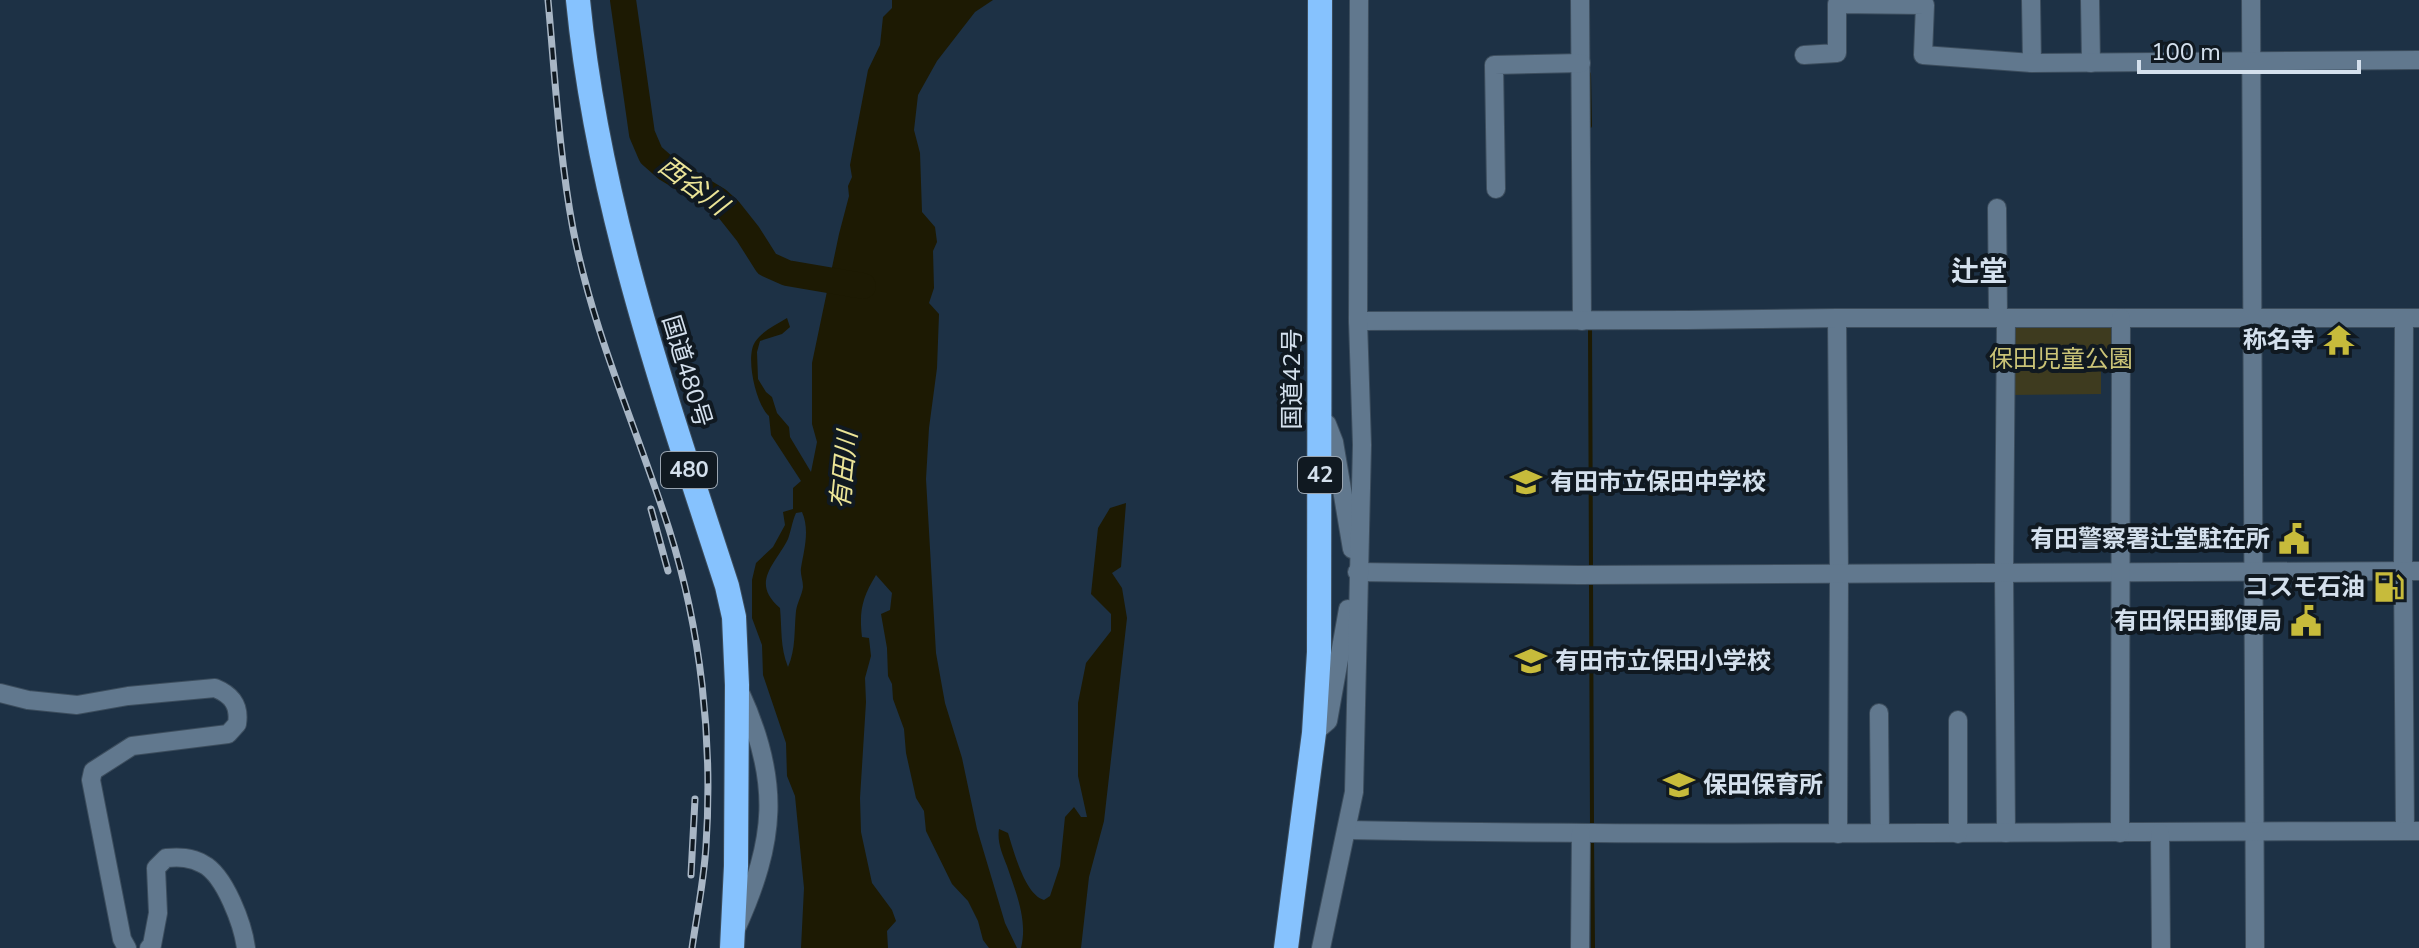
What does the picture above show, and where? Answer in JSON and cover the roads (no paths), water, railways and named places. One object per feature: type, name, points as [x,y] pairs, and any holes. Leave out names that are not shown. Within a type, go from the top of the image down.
[{"type":"highway","name":"国道480号","points":[[578,0],[602,157],[617,229],[658,374],[727,586],[734,617],[737,685],[733,942]]},
{"type":"highway","name":"国道42号","points":[[1286,948],[1314,733],[1321,590],[1320,0]]},
{"type":"street","points":[[1321,948],[1354,792],[1362,445],[1358,321],[1359,0]]},
{"type":"street","points":[[1580,0],[1582,321]]},
{"type":"street","points":[[2031,0],[2032,63]]},
{"type":"street","points":[[2090,0],[2091,63]]},
{"type":"street","points":[[2251,0],[2255,948]]},
{"type":"street","points":[[1804,55],[1837,53],[1837,4],[1925,5],[1923,55],[2032,63],[2419,60]]},
{"type":"street","points":[[1496,189],[1494,65],[1581,63]]},
{"type":"street","points":[[1997,208],[2002,318],[2006,833]]},
{"type":"street","points":[[1837,318],[1838,834]]},
{"type":"street","points":[[2120,833],[2121,318]]},
{"type":"street","points":[[1347,830],[1838,834],[2412,831],[2411,318],[1358,321]]},
{"type":"street","points":[[1314,733],[1328,721],[1357,572],[1334,442],[1327,424],[1320,419]]},
{"type":"street","points":[[1357,572],[1839,574],[2411,571]]},
{"type":"street","points":[[733,942],[755,881],[769,806],[762,750],[737,685]]},
{"type":"street","points":[[0,693],[28,700],[77,705],[128,696],[215,688],[228,693],[237,708],[237,724],[228,734],[132,746],[93,771],[91,780],[122,939],[127,948]]},
{"type":"street","points":[[1879,713],[1880,833]]},
{"type":"street","points":[[1958,720],[1958,834]]},
{"type":"street","points":[[1580,948],[1581,833]]},
{"type":"street","points":[[2160,833],[2161,948]]},
{"type":"street","points":[[149,948],[158,913],[156,868],[166,858],[184,857],[206,865],[220,881],[243,930],[246,948]]},
{"type":"water","name":"有田川","points":[[892,0],[993,0],[975,12],[937,61],[918,95],[914,130],[920,153],[922,212],[935,227],[937,242],[933,251],[934,288],[929,303],[939,314],[937,368],[926,479],[936,653],[945,703],[962,758],[977,829],[1005,923],[1017,948],[989,948],[968,901],[952,884],[926,831],[924,811],[916,798],[906,753],[904,729],[888,676],[881,614],[890,610],[892,593],[876,575],[867,591],[861,620],[862,637],[869,638],[871,656],[865,678],[861,832],[872,883],[892,910],[896,921],[887,931],[888,948],[801,948],[804,888],[795,796],[787,776],[786,743],[763,675],[762,645],[752,618],[752,580],[756,563],[773,547],[785,525],[783,512],[793,509],[793,488],[801,481],[771,435],[769,416],[760,402],[753,380],[752,349],[761,335],[787,318],[790,327],[782,334],[760,341],[757,352],[758,379],[772,397],[777,413],[789,427],[790,437],[811,472],[817,442],[812,424],[812,363],[849,196],[850,165],[868,70],[880,45],[883,17],[892,8]],"holes":[[[802,512],[806,526],[801,570],[803,587],[788,667],[782,645],[780,608],[771,599],[766,582],[772,565],[788,539],[796,513]]]},
{"type":"water","points":[[1126,503],[1121,567],[1112,573],[1122,588],[1127,618],[1104,821],[1089,877],[1081,948],[1021,948],[1022,917],[1000,848],[999,829],[1008,833],[1021,872],[1031,890],[1044,900],[1050,896],[1060,866],[1065,817],[1074,807],[1081,817],[1087,817],[1078,776],[1078,703],[1086,663],[1111,631],[1111,614],[1091,594],[1098,528],[1110,508]]},
{"type":"waterway","name":"西谷川","points":[[623,0],[642,134],[651,155],[729,210],[767,264],[787,273],[863,286]]},
{"type":"waterway","points":[[1589,74],[1590,126]]},
{"type":"waterway","points":[[1590,326],[1591,570]]},
{"type":"waterway","points":[[1591,578],[1592,826]]},
{"type":"waterway","points":[[1592,838],[1593,948]]},
{"type":"railway","points":[[548,0],[564,172],[573,229],[592,306],[669,529],[697,646],[706,726],[708,806],[704,872],[692,948]]},
{"type":"railway","points":[[651,509],[668,571]]},
{"type":"railway","points":[[691,875],[695,799]]},
{"type":"place","name":"称名寺","points":[[2339,340]]},
{"type":"place","name":"有田市立保田中学校","points":[[1526,482]]},
{"type":"place","name":"有田警察署辻堂駐在所","points":[[2294,539]]},
{"type":"place","name":"コスモ石油","points":[[2389,587]]},
{"type":"place","name":"有田保田郵便局","points":[[2306,621]]},
{"type":"place","name":"有田市立保田小学校","points":[[1531,661]]},
{"type":"place","name":"保田保育所","points":[[1679,785]]},
{"type":"district","name":"辻堂","points":[[1979,272]]},
{"type":"park label","name":"保田児童公園","points":[[2061,359]]}]
